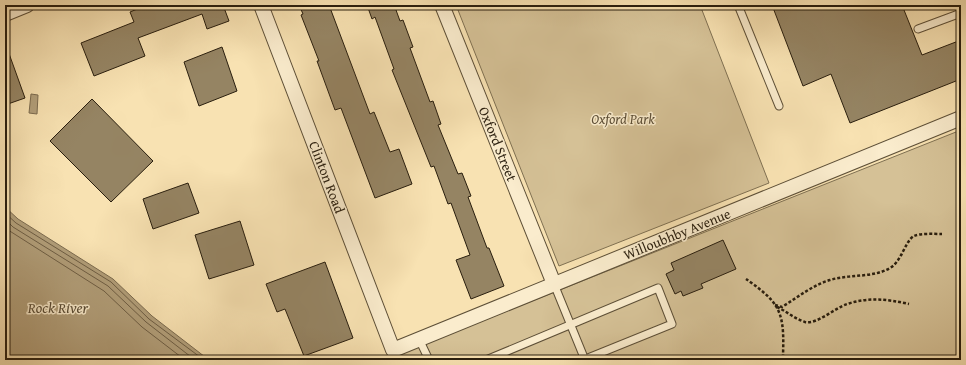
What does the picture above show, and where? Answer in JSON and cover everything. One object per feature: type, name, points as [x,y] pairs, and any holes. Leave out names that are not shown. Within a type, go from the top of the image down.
[{"type":"street","points":[[5,14],[27,5]]},
{"type":"street","name":"Clinton Road","points":[[261,5],[392,355]]},
{"type":"street","name":"Oxford Street","points":[[442,5],[554,284]]},
{"type":"street","name":"Willoubhby Avenue","points":[[392,355],[419,339],[961,118]]},
{"type":"lane","points":[[738,5],[779,106]]},
{"type":"lane","points":[[918,29],[961,13]]},
{"type":"lane","points":[[486,360],[571,324],[658,288],[672,324],[584,360],[571,324],[554,284]]},
{"type":"lane","points":[[419,339],[429,360]]},
{"type":"path","points":[[775,305],[782,307],[808,289],[829,280],[882,272],[892,267],[899,259],[910,240],[915,236],[942,234]]},
{"type":"path","points":[[746,279],[769,298],[778,309],[781,323],[783,360]]},
{"type":"path","points":[[775,305],[804,322],[811,322],[846,304],[868,299],[896,301],[909,304]]},
{"type":"green space","name":"Oxford Park","points":[[456,5],[700,5],[769,183],[559,266]]},
{"type":"green space","points":[[961,130],[961,360],[384,360]]},
{"type":"water","points":[[31,94],[38,95],[37,114],[29,113]]},
{"type":"water","name":"Rock River","points":[[5,207],[18,219],[113,279],[152,316],[209,360],[5,360]]},
{"type":"building","points":[[147,5],[223,5],[229,21],[207,29],[202,14],[138,38],[145,56],[94,76],[81,43],[134,22],[130,12]]},
{"type":"building","points":[[299,5],[329,5],[370,114],[374,112],[390,152],[399,149],[412,184],[375,198],[341,108],[335,110],[317,61],[319,61],[301,15],[303,14]]},
{"type":"building","points":[[367,5],[405,5],[396,10],[400,21],[403,20],[413,47],[410,48],[430,102],[433,101],[441,124],[438,125],[458,174],[462,173],[471,196],[468,197],[487,248],[489,248],[504,286],[471,299],[456,260],[470,255],[451,203],[448,204],[434,166],[431,167],[392,70],[394,69],[375,17],[372,19]]},
{"type":"building","points":[[772,5],[902,5],[922,55],[961,40],[961,79],[850,123],[831,74],[803,86]]},
{"type":"building","points":[[222,47],[237,91],[199,106],[184,62]]},
{"type":"building","points":[[5,48],[7,48],[25,98],[5,105]]},
{"type":"building","points":[[92,99],[153,161],[111,202],[50,141]]},
{"type":"building","points":[[188,183],[199,213],[153,229],[143,199]]},
{"type":"building","points":[[240,221],[254,265],[209,279],[195,235]]},
{"type":"building","points":[[723,240],[736,269],[701,284],[703,288],[683,296],[681,291],[675,294],[666,274],[674,270],[671,263]]},
{"type":"building","points":[[325,262],[353,338],[304,356],[285,309],[277,312],[266,284]]}]
